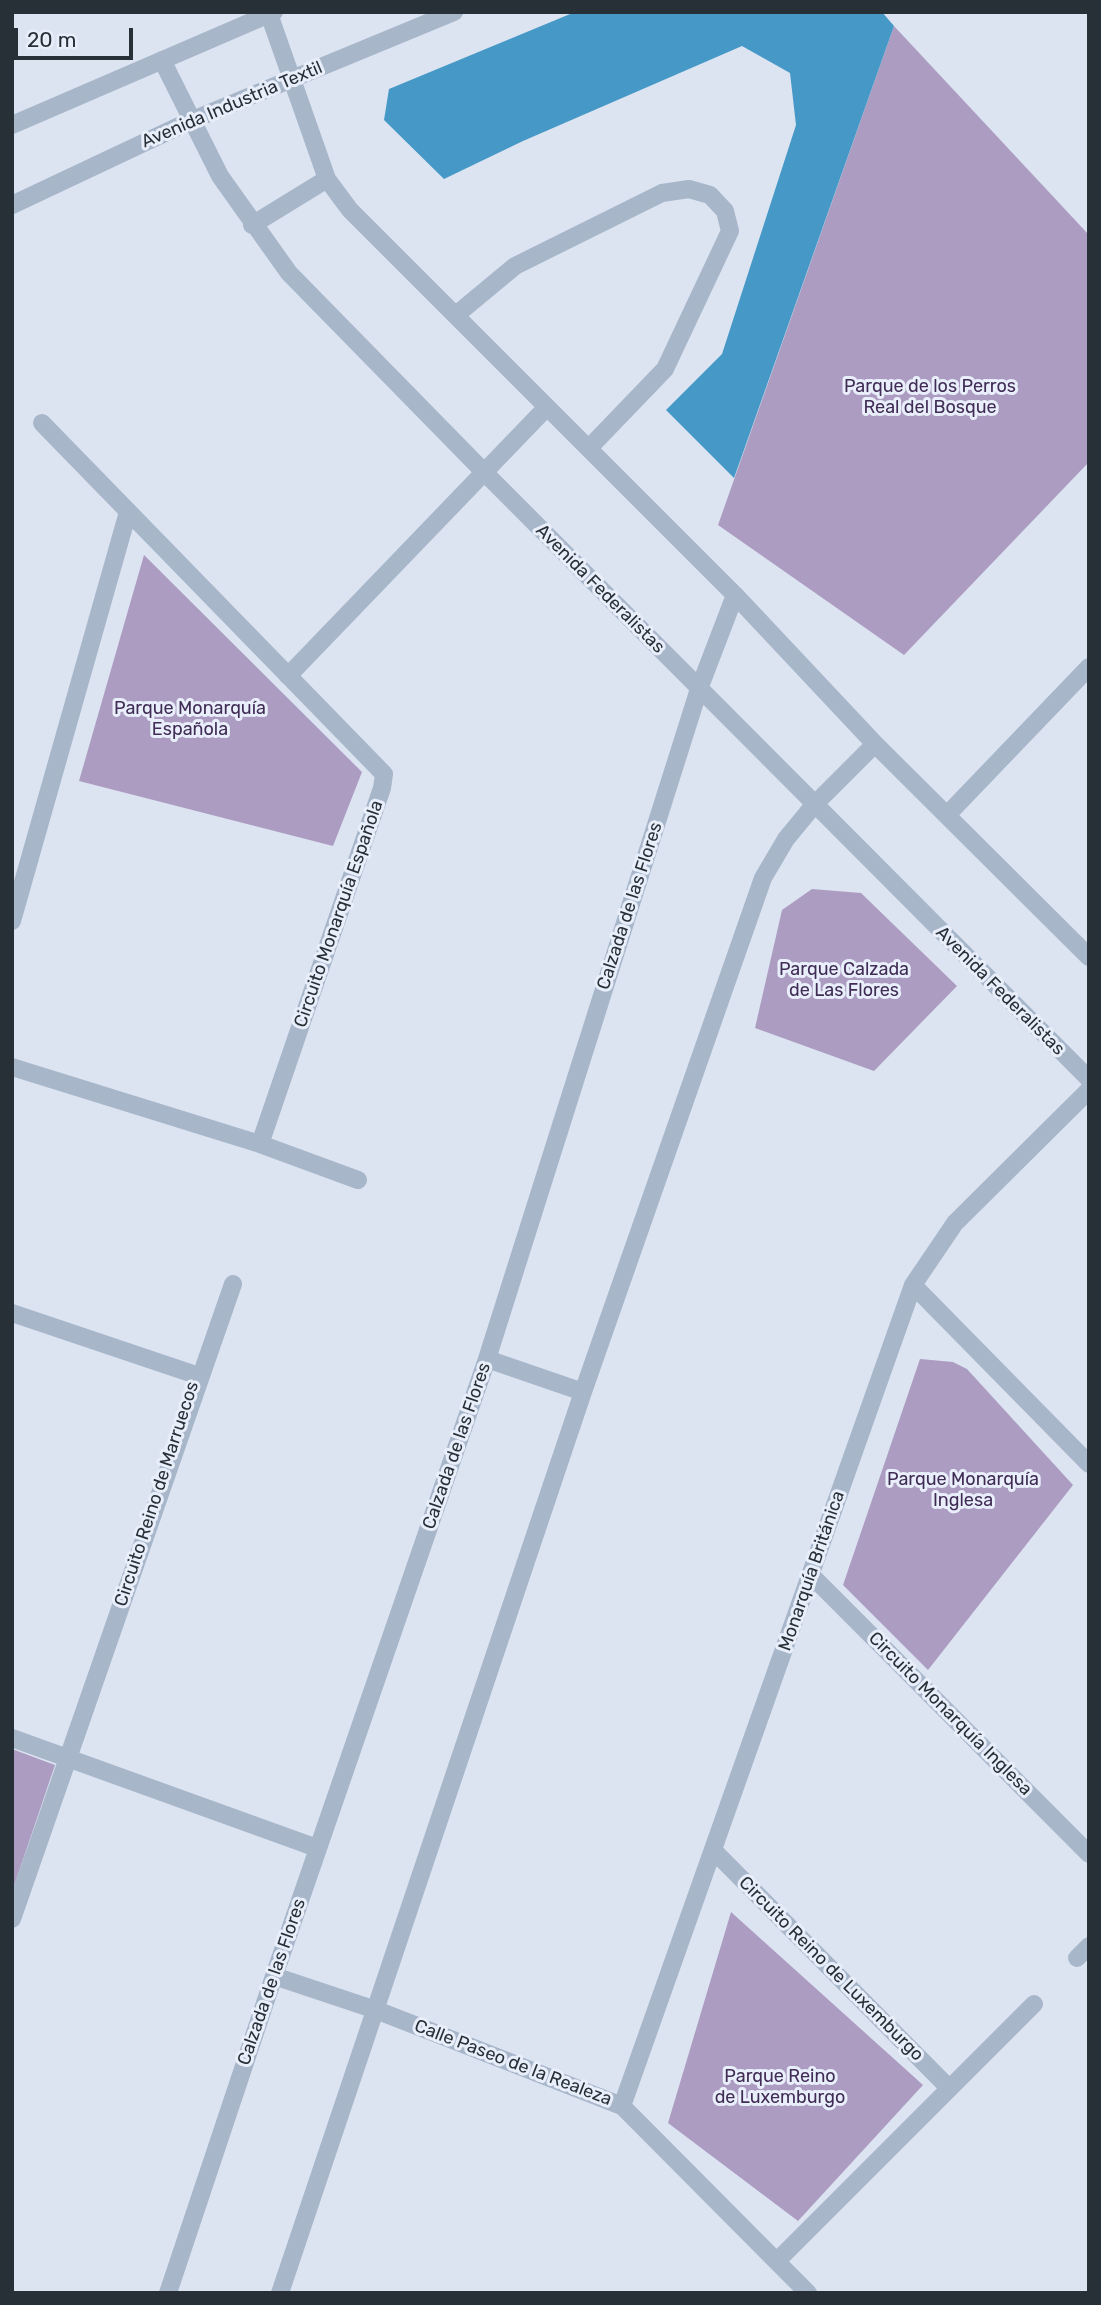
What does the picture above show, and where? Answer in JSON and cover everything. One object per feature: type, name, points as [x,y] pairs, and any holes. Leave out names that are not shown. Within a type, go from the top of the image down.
[{"type":"street","name":"Avenida Industria Textil","points":[[12,205],[190,121],[454,12]]},
{"type":"street","points":[[12,125],[271,13],[327,179],[351,210],[735,595],[875,744],[1089,957]]},
{"type":"street","name":"Avenida Federalistas","points":[[162,60],[190,121],[220,176],[252,225],[289,273],[814,805],[1089,1079]]},
{"type":"street","points":[[252,225],[327,179]]},
{"type":"street","points":[[456,315],[515,266],[662,193],[689,188],[710,195],[725,211],[730,231],[665,369],[589,448]]},
{"type":"street","points":[[288,676],[548,407]]},
{"type":"street","name":"Circuito Monarquía Española","points":[[42,423],[384,774],[382,788],[260,1144]]},
{"type":"street","points":[[12,921],[128,512]]},
{"type":"street","name":"Calzada de las Flores","points":[[168,2293],[317,1848],[487,1359],[699,689],[735,595]]},
{"type":"street","points":[[947,815],[1089,667]]},
{"type":"street","points":[[280,2293],[583,1392],[763,878],[786,839],[814,805],[875,744]]},
{"type":"street","points":[[12,1068],[260,1144],[359,1180]]},
{"type":"street","name":"Monarquía Británica","points":[[622,2106],[913,1285],[955,1223],[1089,1090]]},
{"type":"street","points":[[199,1376],[233,1284]]},
{"type":"street","points":[[913,1285],[1089,1464]]},
{"type":"street","name":"Circuito Reino de Marruecos","points":[[12,1312],[199,1376],[12,1919]]},
{"type":"street","points":[[487,1359],[583,1392]]},
{"type":"street","name":"Circuito Monarquía Inglesa","points":[[811,1574],[1089,1854]]},
{"type":"street","points":[[12,1738],[317,1848]]},
{"type":"street","name":"Circuito Reino de Luxemburgo","points":[[713,1850],[949,2088]]},
{"type":"street","name":"Calle Paseo de la Realeza","points":[[274,1976],[376,2010],[622,2106],[808,2293]]},
{"type":"street","points":[[777,2261],[1034,2004]]},
{"type":"green space","name":"Parque de los Perros Real del Bosque","points":[[894,26],[1089,235],[1089,462],[904,655],[718,525]]},
{"type":"green space","name":"Parque Monarquía Española","points":[[144,555],[362,772],[333,846],[79,781]]},
{"type":"green space","name":"Parque Calzada de Las Flores","points":[[812,889],[861,893],[957,986],[874,1071],[755,1028],[782,910]]},
{"type":"green space","name":"Parque Monarquía Inglesa","points":[[920,1359],[953,1362],[967,1369],[1073,1485],[928,1670],[843,1585]]},
{"type":"green space","points":[[12,1749],[55,1765],[12,1892]]},
{"type":"green space","name":"Parque Reino de Luxemburgo","points":[[731,1912],[923,2085],[798,2221],[668,2123]]},
{"type":"building","points":[[575,12],[882,12],[894,26],[734,478],[666,410],[722,354],[796,125],[790,73],[742,46],[523,141],[444,179],[384,120],[389,89]]}]
